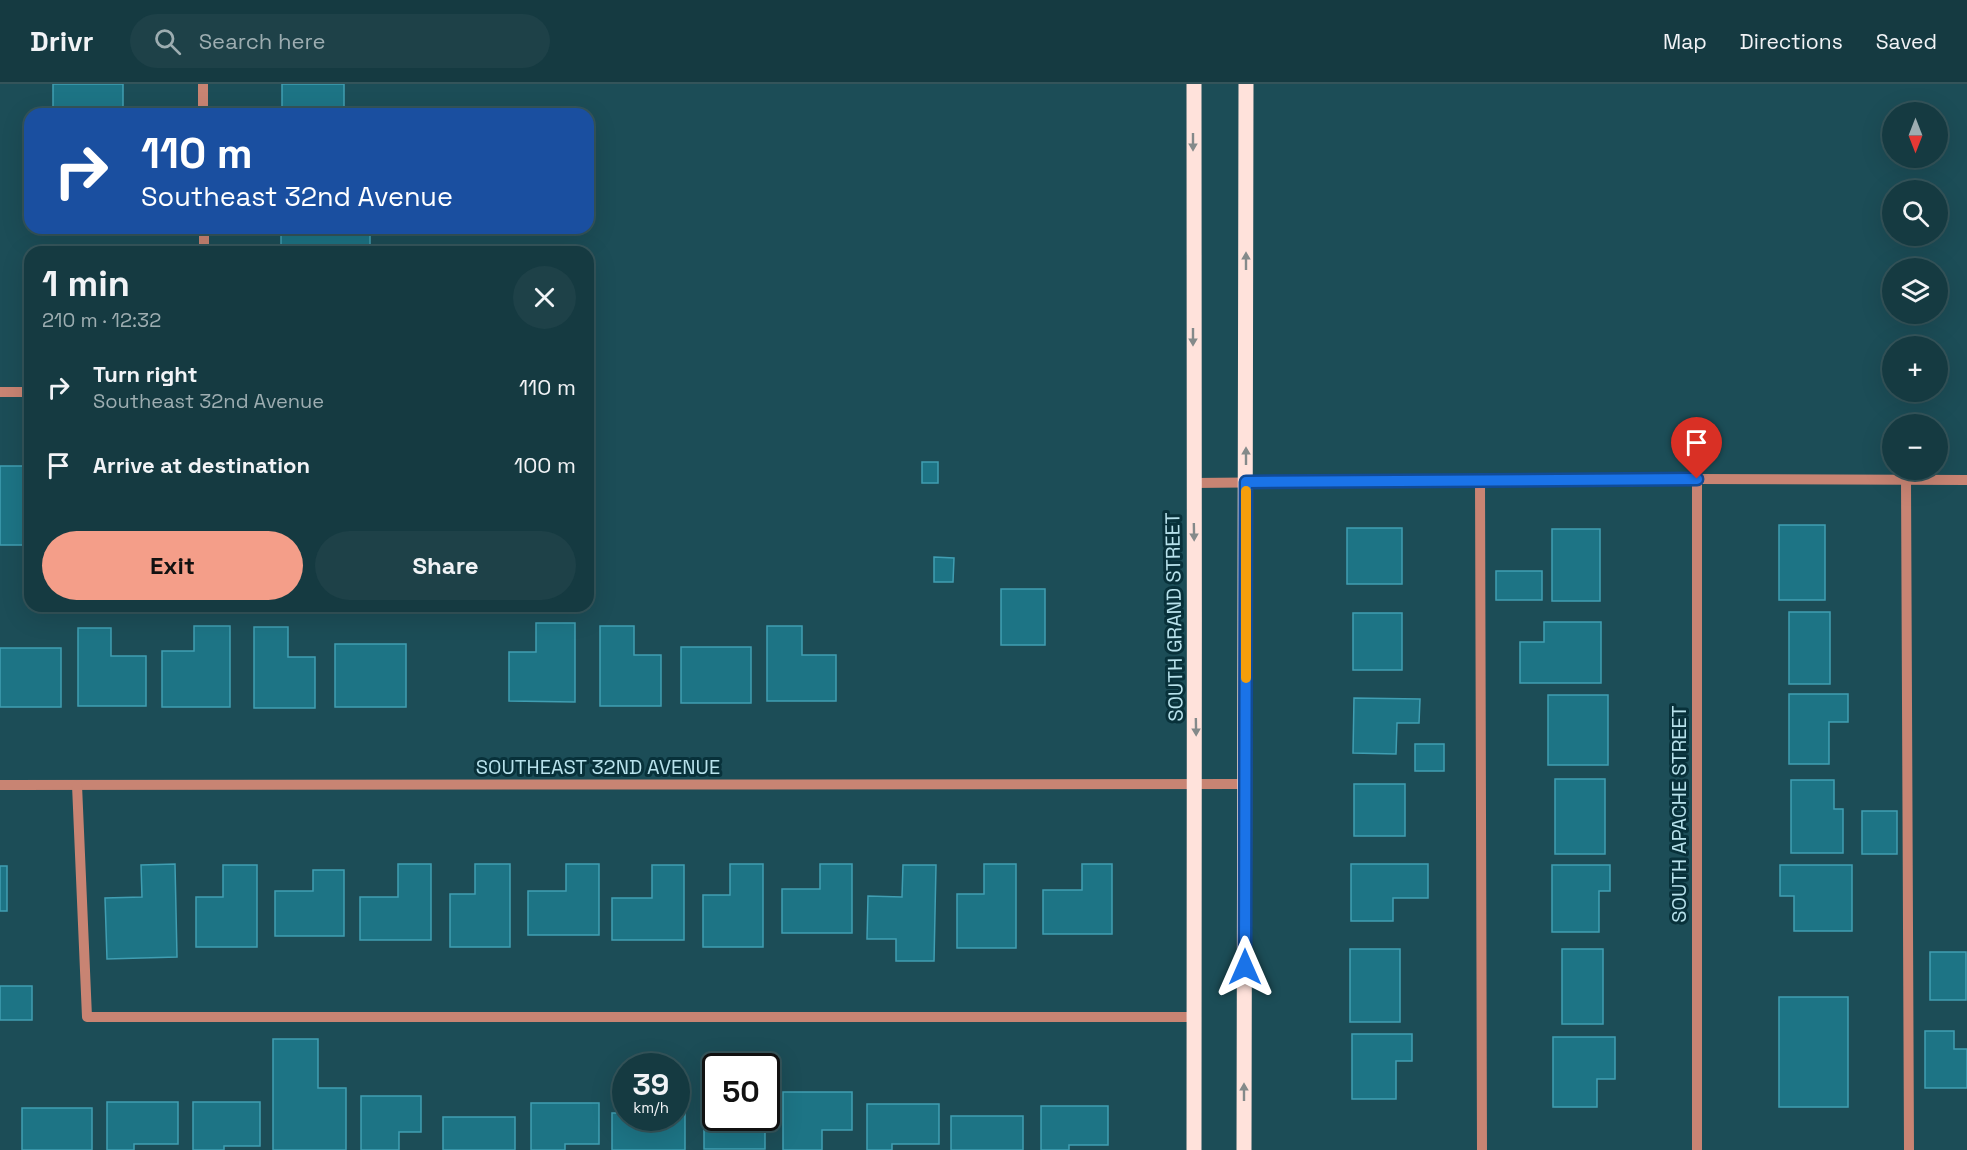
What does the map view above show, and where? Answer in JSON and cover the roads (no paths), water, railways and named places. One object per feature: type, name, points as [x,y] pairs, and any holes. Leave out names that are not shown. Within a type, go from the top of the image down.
[{"type":"main road","name":"SOUTH GRAND STREET","points":[[1194,84],[1193,483],[1196,784],[1194,1150]]},
{"type":"main road","points":[[1244,1150],[1246,84]]},
{"type":"street","points":[[203,84],[203,108]]},
{"type":"street","points":[[0,392],[24,392]]},
{"type":"street","name":"SOUTH APACHE STREET","points":[[1697,479],[1697,1150]]},
{"type":"street","points":[[1480,480],[1482,1150]]},
{"type":"street","points":[[1193,483],[1882,480]]},
{"type":"street","points":[[1906,480],[1909,1150]]},
{"type":"street","points":[[1948,480],[1967,480]]},
{"type":"street","name":"SOUTHEAST 32ND AVENUE","points":[[0,785],[1245,784]]},
{"type":"street","points":[[77,785],[87,1017],[1195,1017]]}]
